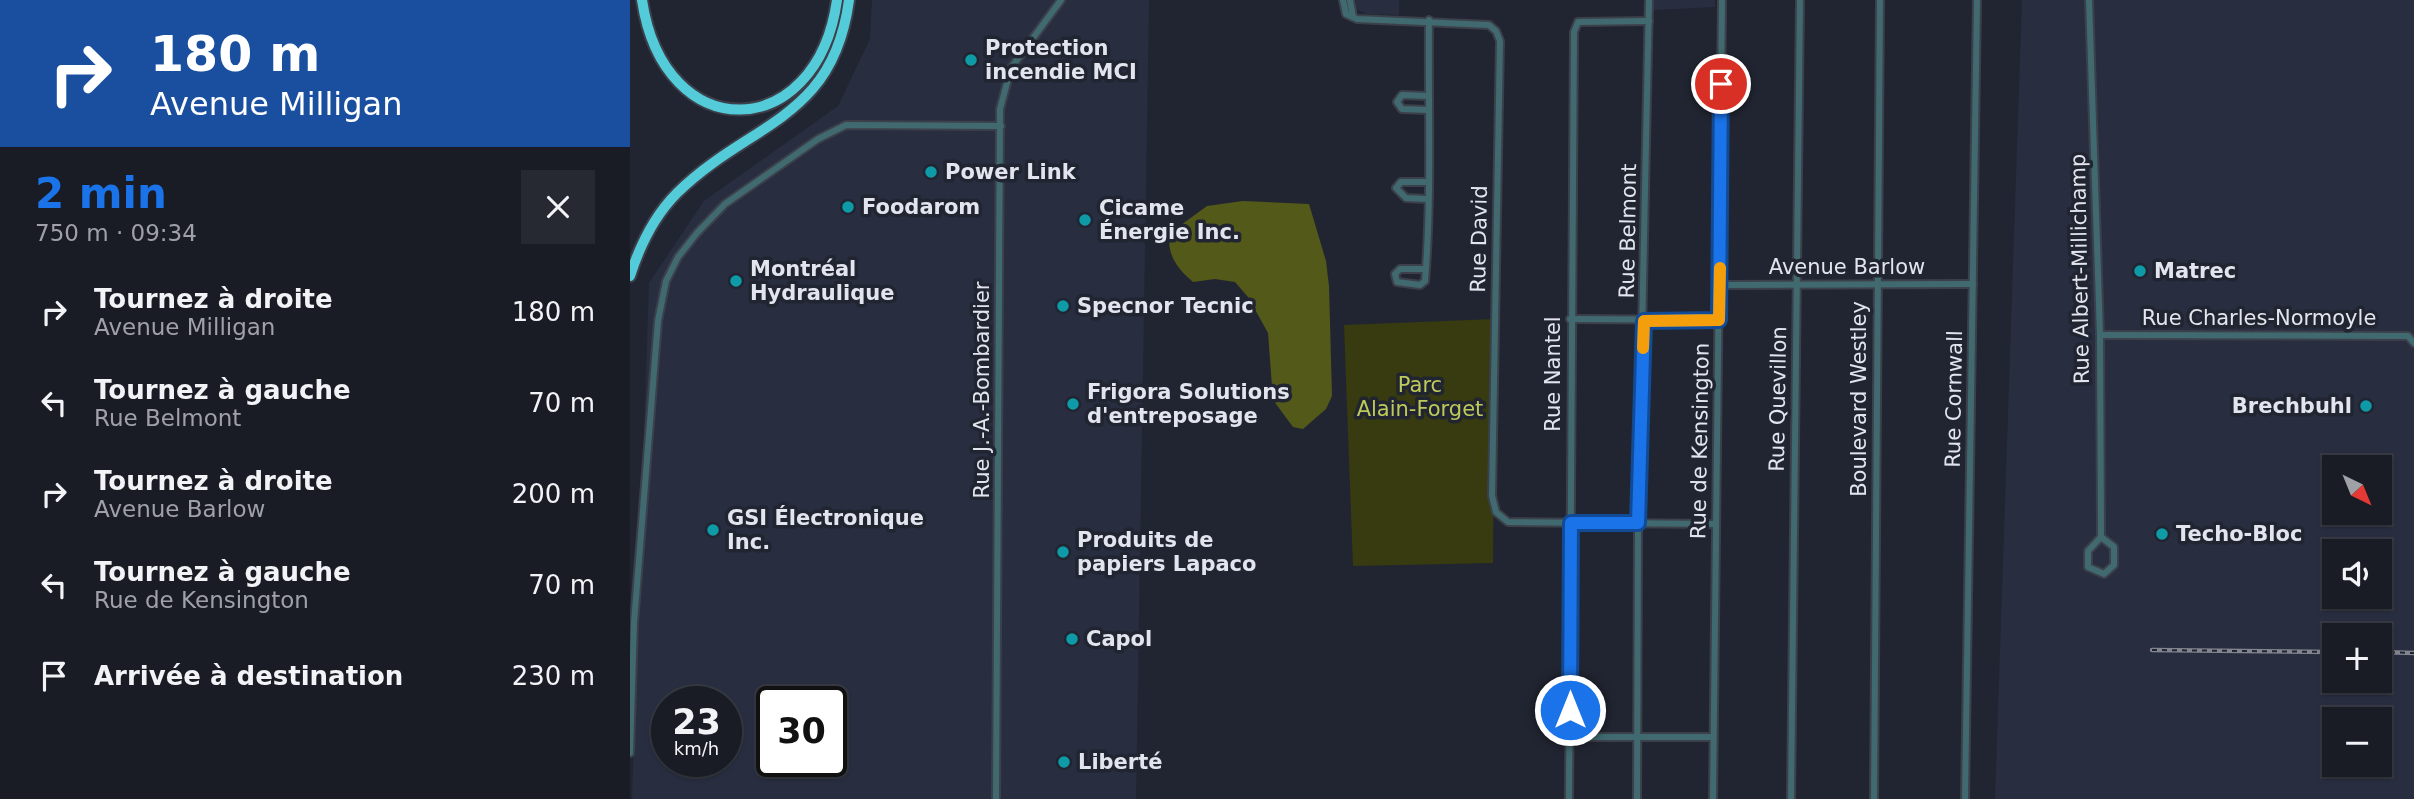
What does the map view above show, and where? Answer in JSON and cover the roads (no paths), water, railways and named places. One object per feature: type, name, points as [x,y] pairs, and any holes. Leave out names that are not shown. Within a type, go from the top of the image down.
[{"type":"highway","points":[[642,0],[653,43],[674,81],[701,101],[740,110],[771,103],[802,82],[825,44],[837,0]]},
{"type":"highway","points":[[630,276],[652,226],[678,192],[785,117],[811,92],[836,50],[849,0]]},
{"type":"street","name":"Rue J.-A.-Bombardier","points":[[996,799],[1002,97],[1011,68],[1061,0]]},
{"type":"street","points":[[1343,0],[1344,11],[1355,18]]},
{"type":"street","points":[[1350,0],[1351,13],[1355,18]]},
{"type":"street","name":"Rue Belmont","points":[[1637,799],[1638,523],[1649,0]]},
{"type":"street","name":"Rue de Kensington","points":[[1713,799],[1722,0]]},
{"type":"street","name":"Rue Quevillon","points":[[1791,799],[1800,0]]},
{"type":"street","name":"Boulevard Westley","points":[[1874,799],[1880,0]]},
{"type":"street","name":"Rue Cornwall","points":[[1965,799],[1977,0]]},
{"type":"street","name":"Rue Albert-Millichamp","points":[[2090,0],[2100,335],[2101,537],[2088,551],[2088,567],[2104,575],[2114,565],[2114,547],[2101,537]]},
{"type":"street","name":"Rue David","points":[[1355,18],[1489,25],[1496,31],[1500,41],[1492,496],[1496,512],[1508,522],[1571,523]]},
{"type":"street","points":[[1426,269],[1400,269],[1395,274],[1397,282],[1400,285],[1424,283],[1426,269],[1429,20]]},
{"type":"street","name":"Rue Nantel","points":[[1569,799],[1570,319],[1574,32],[1578,22],[1588,20],[1649,21]]},
{"type":"street","points":[[1428,96],[1403,95],[1397,101],[1401,109],[1428,110]]},
{"type":"street","points":[[630,753],[634,623],[658,321],[666,281],[678,257],[725,204],[818,139],[846,125],[1001,126]]},
{"type":"street","points":[[1427,182],[1401,183],[1396,188],[1406,198],[1427,199]]},
{"type":"street","name":"Avenue Barlow","points":[[1720,285],[1973,285]]},
{"type":"street","points":[[1570,319],[1719,320]]},
{"type":"street","name":"Rue Charles-Normoyle","points":[[2100,335],[2408,336],[2414,343]]},
{"type":"street","points":[[1571,523],[1716,524]]},
{"type":"street","points":[[1570,737],[1713,737]]},
{"type":"railway","points":[[2152,650],[2322,652]]},
{"type":"railway","points":[[2392,652],[2414,653]]},
{"type":"place","name":"Protection incendie MCI","points":[[971,60]]},
{"type":"place","name":"Power Link","points":[[931,172]]},
{"type":"place","name":"Foodarom","points":[[848,207]]},
{"type":"place","name":"Cicame Énergie Inc.","points":[[1085,220]]},
{"type":"place","name":"Matrec","points":[[2140,271]]},
{"type":"place","name":"Montréal Hydraulique","points":[[736,281]]},
{"type":"place","name":"Specnor Tecnic","points":[[1063,306]]},
{"type":"place","name":"Frigora Solutions d'entreposage","points":[[1073,404]]},
{"type":"place","name":"Brechbuhl","points":[[2366,406]]},
{"type":"place","name":"GSI Électronique Inc.","points":[[713,530]]},
{"type":"place","name":"Techo-Bloc","points":[[2162,534]]},
{"type":"place","name":"Produits de papiers Lapaco","points":[[1063,552]]},
{"type":"place","name":"Capol","points":[[1072,639]]},
{"type":"place","name":"Liberté","points":[[1064,762]]},
{"type":"park label","name":"Parc Alain-Forget","points":[[1420,397]]}]
